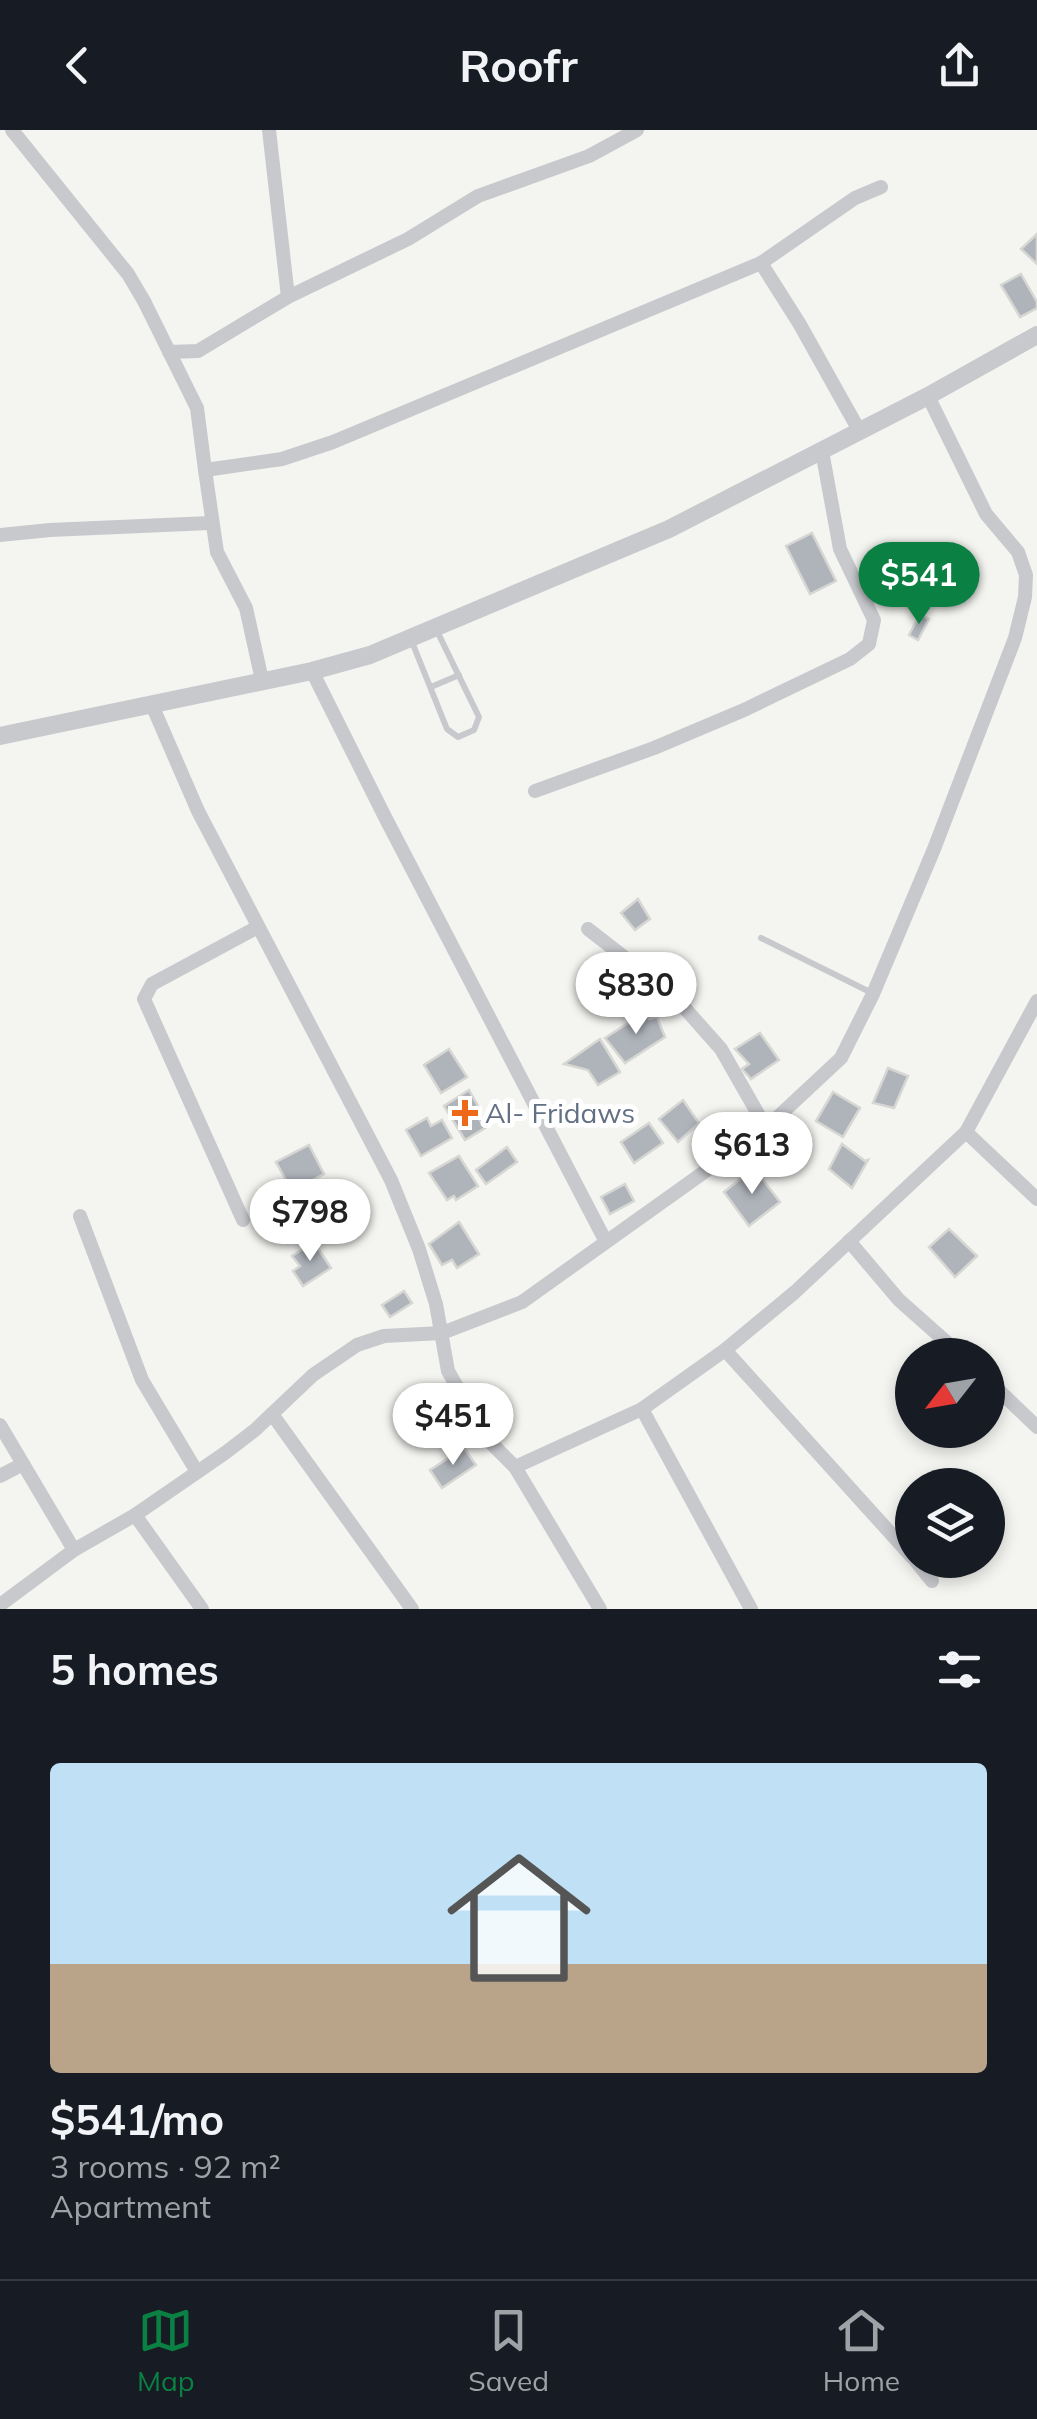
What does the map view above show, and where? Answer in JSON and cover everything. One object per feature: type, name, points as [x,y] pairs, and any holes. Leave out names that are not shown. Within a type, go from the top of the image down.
[{"type":"street","points":[[12,130],[128,274],[197,408],[210,523],[217,552],[246,608],[262,680]]},
{"type":"street","points":[[269,130],[288,297]]},
{"type":"street","points":[[170,352],[198,352],[288,297],[396,245],[478,196],[589,156],[637,130]]},
{"type":"street","points":[[205,470],[282,460],[332,442],[761,263],[854,198],[881,187]]},
{"type":"street","points":[[761,263],[860,432]]},
{"type":"street","points":[[0,736],[312,671],[370,655],[670,529],[928,396],[1037,334]]},
{"type":"street","points":[[0,1605],[74,1550],[135,1515],[197,1472],[272,1414],[313,1375],[357,1345],[384,1336],[442,1333],[522,1302],[766,1128],[841,1058],[873,994],[934,849],[1015,638],[1025,598],[1026,574],[1018,552],[986,514],[928,396]]},
{"type":"street","points":[[535,791],[744,710],[850,659],[869,644],[874,620],[840,549],[822,451]]},
{"type":"street","points":[[0,535],[210,523]]},
{"type":"street","points":[[1026,574],[1037,560]]},
{"type":"street","points":[[312,671],[605,1240]]},
{"type":"street","points":[[152,705],[188,791],[390,1180],[419,1249],[448,1371],[487,1439],[515,1468],[600,1609]]},
{"type":"street","points":[[244,1220],[144,999],[152,984],[258,927]]},
{"type":"street","points":[[588,929],[674,996],[722,1049],[766,1128]]},
{"type":"street","points":[[515,1468],[642,1409],[725,1350],[849,1240],[966,1132],[1032,1022],[1037,1002]]},
{"type":"street","points":[[966,1132],[1037,1199]]},
{"type":"street","points":[[80,1216],[142,1380],[197,1472]]},
{"type":"street","points":[[849,1240],[900,1300],[943,1338]]},
{"type":"street","points":[[725,1350],[895,1537]]},
{"type":"street","points":[[1005,1396],[1037,1426]]},
{"type":"street","points":[[642,1409],[751,1609]]},
{"type":"street","points":[[272,1414],[412,1609]]},
{"type":"street","points":[[0,1426],[74,1550]]},
{"type":"street","points":[[0,1476],[23,1464]]},
{"type":"street","points":[[135,1515],[202,1609]]},
{"type":"lane","points":[[411,638],[451,734],[458,737],[474,730],[479,716],[436,628]]},
{"type":"lane","points":[[431,687],[459,675]]},
{"type":"lane","points":[[761,938],[873,994]]},
{"type":"building","points":[[1037,234],[1037,264],[1021,249]]},
{"type":"building","points":[[1021,274],[1037,308],[1020,317],[1001,285]]},
{"type":"building","points":[[812,533],[836,581],[810,594],[786,546]]},
{"type":"building","points":[[920,614],[929,619],[918,640],[909,635]]},
{"type":"building","points":[[638,899],[650,919],[635,930],[621,913]]},
{"type":"building","points":[[645,1012],[649,1019],[657,1017],[665,1037],[625,1063],[605,1038]]},
{"type":"building","points":[[760,1033],[779,1060],[751,1079],[742,1069],[749,1064],[735,1049]]},
{"type":"building","points":[[600,1039],[620,1072],[598,1085],[588,1070],[564,1064]]},
{"type":"building","points":[[449,1049],[467,1077],[441,1093],[424,1065]]},
{"type":"building","points":[[888,1068],[908,1076],[894,1108],[873,1103]]},
{"type":"building","points":[[469,1090],[478,1106],[473,1109],[485,1128],[465,1140],[444,1106]]},
{"type":"building","points":[[833,1092],[860,1108],[843,1137],[816,1121]]},
{"type":"building","points":[[683,1100],[699,1123],[678,1142],[659,1119]]},
{"type":"building","points":[[427,1118],[431,1126],[442,1120],[452,1138],[421,1156],[406,1130]]},
{"type":"building","points":[[649,1123],[663,1143],[634,1163],[621,1142]]},
{"type":"building","points":[[842,1144],[868,1160],[852,1188],[829,1169]]},
{"type":"building","points":[[309,1145],[324,1174],[292,1191],[276,1162]]},
{"type":"building","points":[[507,1147],[517,1162],[486,1184],[476,1170]]},
{"type":"building","points":[[459,1156],[478,1186],[456,1200],[454,1196],[447,1200],[429,1173]]},
{"type":"building","points":[[754,1168],[780,1202],[749,1226],[724,1192]]},
{"type":"building","points":[[625,1184],[634,1201],[610,1214],[601,1197]]},
{"type":"building","points":[[459,1222],[479,1254],[457,1268],[452,1260],[442,1265],[429,1244]]},
{"type":"building","points":[[949,1229],[977,1256],[955,1277],[929,1247]]},
{"type":"building","points":[[314,1242],[331,1268],[303,1286],[293,1271],[300,1266],[292,1256]]},
{"type":"building","points":[[404,1291],[412,1303],[390,1317],[382,1305]]},
{"type":"building","points":[[464,1448],[476,1465],[442,1488],[430,1470]]},
{"type":"place","name":"Al- Fridaws","points":[[465,1113]]}]
